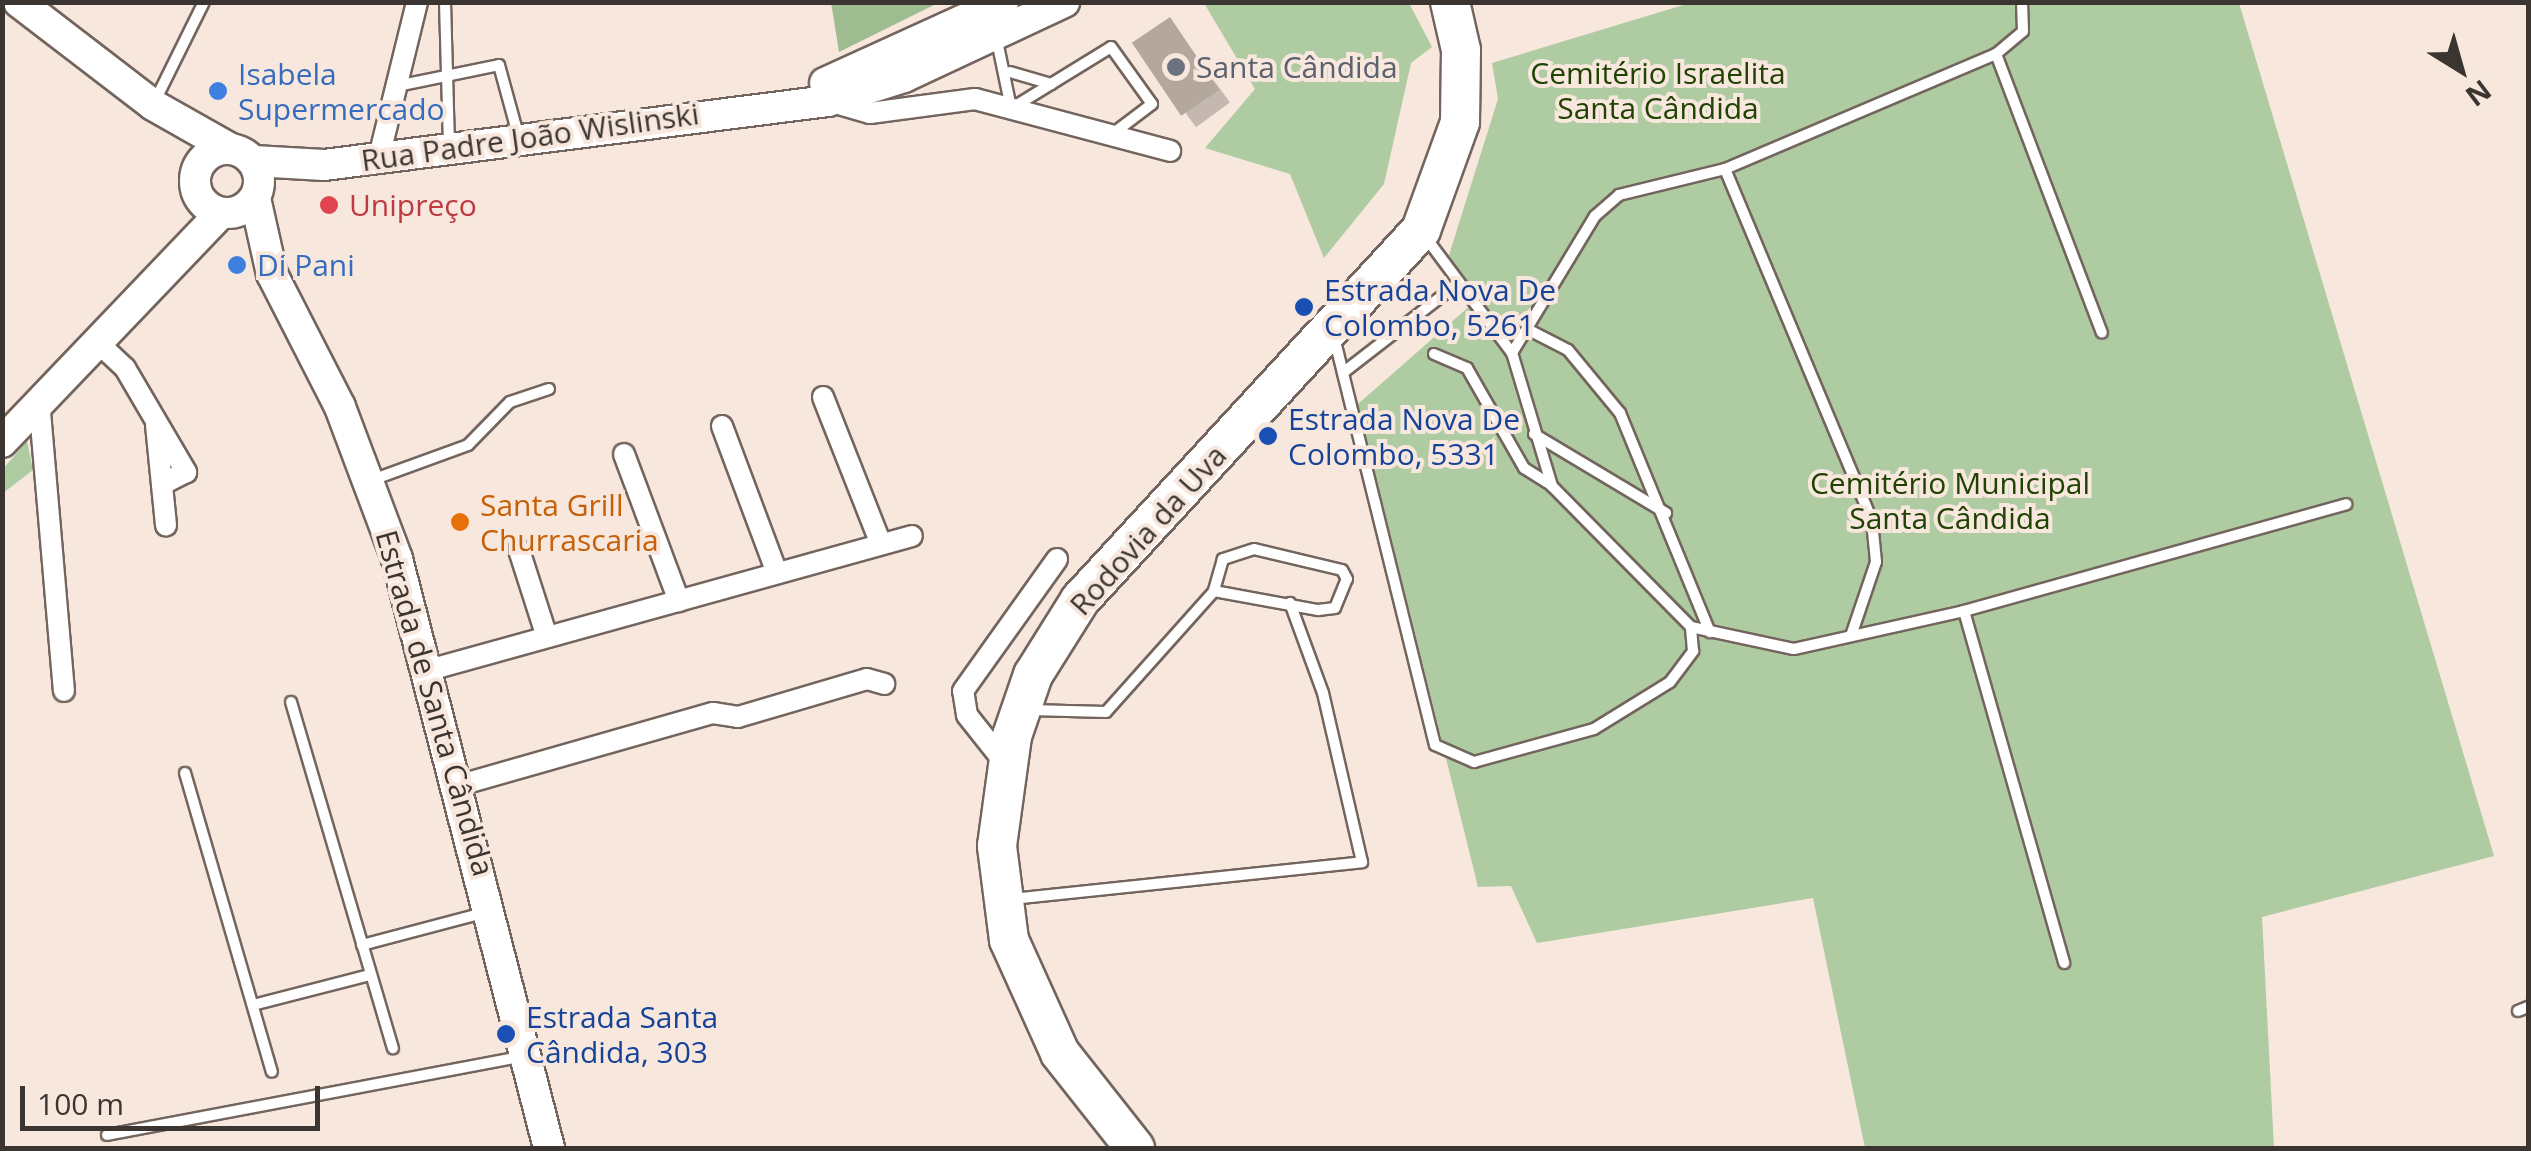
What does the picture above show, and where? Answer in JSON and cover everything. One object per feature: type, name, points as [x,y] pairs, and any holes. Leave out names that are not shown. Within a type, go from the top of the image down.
[{"type":"highway","name":"Rodovia da Uva","points":[[1134,1148],[1038,1014],[1001,900],[1005,763],[1019,709],[1080,600],[1333,332],[1421,230],[1460,122],[1462,50],[1450,2]]},
{"type":"main road","name":"Rua Padre João Wislinski","points":[[19,2],[249,174],[828,101],[996,35],[1064,2]]},
{"type":"main road","name":"Rua Padre João Wislinski","points":[[736,110],[865,69],[1003,2]]},
{"type":"main road","points":[[996,35],[1019,2]]},
{"type":"main road","name":"Rua Padre João Wislinski","points":[[153,105],[204,195]]},
{"type":"main road","points":[[204,195],[202,160],[249,174]]},
{"type":"main road","points":[[2,442],[146,285],[204,195],[249,174]]},
{"type":"main road","name":"Estrada de Santa Cândida","points":[[249,174],[272,274],[370,481],[429,670],[531,1054],[549,1148]]},
{"type":"main road","name":"Estrada de Santa Cândida","points":[[204,195],[272,274]]},
{"type":"street","points":[[379,158],[417,2]]},
{"type":"street","points":[[828,101],[856,114],[960,98],[1170,151]]},
{"type":"street","points":[[95,340],[155,418],[186,472],[162,484],[166,526]]},
{"type":"street","points":[[823,397],[881,544]]},
{"type":"street","points":[[39,400],[64,691]]},
{"type":"street","points":[[722,426],[778,573]]},
{"type":"street","points":[[624,454],[679,600]]},
{"type":"street","points":[[429,670],[912,536]]},
{"type":"street","points":[[520,550],[547,637]]},
{"type":"street","points":[[1005,763],[968,715],[962,691],[1057,560]]},
{"type":"street","points":[[460,785],[713,713],[738,717],[867,679],[884,684]]},
{"type":"lane","points":[[153,105],[204,2]]},
{"type":"lane","points":[[445,2],[444,76],[449,148]]},
{"type":"lane","points":[[1512,353],[1595,216],[1619,196],[1725,169],[1996,54],[2022,31],[2022,2]]},
{"type":"lane","points":[[996,35],[1010,72],[1011,108],[1110,48],[1152,104],[1110,135]]},
{"type":"lane","points":[[1996,54],[2102,333]]},
{"type":"lane","points":[[396,86],[499,65],[519,139]]},
{"type":"lane","points":[[1010,72],[1051,84]]},
{"type":"lane","points":[[1725,169],[1872,521],[1876,562],[1851,636]]},
{"type":"lane","points":[[1421,230],[1456,285],[1512,353],[1552,486]]},
{"type":"lane","points":[[1344,372],[1456,285]]},
{"type":"lane","points":[[1528,329],[1595,376],[1646,458],[1710,632]]},
{"type":"lane","points":[[1333,332],[1435,744],[1452,758],[1474,762],[1594,729],[1670,682],[1694,650],[1691,627]]},
{"type":"lane","points":[[1434,354],[1467,368],[1524,468],[1552,486],[1691,627],[1794,649],[1964,611],[2346,504]]},
{"type":"lane","points":[[370,481],[468,446],[510,402],[548,389]]},
{"type":"lane","points":[[1534,434],[1667,514]]},
{"type":"lane","points":[[1019,709],[1106,712],[1214,591],[1223,558],[1254,549],[1342,570],[1347,579],[1334,608],[1214,591]]},
{"type":"lane","points":[[1001,900],[1362,862],[1328,710],[1290,603]]},
{"type":"lane","points":[[1964,611],[2064,963]]},
{"type":"lane","points":[[291,702],[392,1048]]},
{"type":"lane","points":[[185,773],[272,1072]]},
{"type":"lane","points":[[362,945],[494,910]]},
{"type":"lane","points":[[253,1006],[370,974]]},
{"type":"lane","points":[[107,1136],[531,1054]]},
{"type":"green space","points":[[831,2],[938,2],[938,3],[839,52]]},
{"type":"green space","points":[[1204,3],[1409,3],[1432,47],[1411,63],[1384,184],[1324,258],[1290,174],[1205,148],[1255,89]]},
{"type":"green space","name":"Cemitério Municipal Santa Cândida","points":[[1690,3],[2239,3],[2494,856],[2262,917],[2274,1148],[1865,1148],[1813,898],[1537,943],[1511,886],[1478,887],[1358,404],[1472,304],[1449,255],[1498,99],[1492,63]]},
{"type":"green space","points":[[27,441],[33,470],[3,493],[3,469]]},
{"type":"building","name":"Santa Cândida","points":[[1170,17],[1219,90],[1181,116],[1132,43]]},
{"type":"place","name":"Santa Cândida","points":[[1176,67]]},
{"type":"place","name":"Isabela Supermercado","points":[[218,91]]},
{"type":"place","name":"Unipreço","points":[[329,205]]},
{"type":"place","name":"Di Pani","points":[[237,265]]},
{"type":"place","name":"Estrada Nova De Colombo, 5261","points":[[1304,307]]},
{"type":"place","name":"Estrada Nova De Colombo, 5331","points":[[1268,436]]},
{"type":"place","name":"Santa Grill Churrascaria","points":[[460,522]]},
{"type":"place","name":"Estrada Santa Cândida, 303","points":[[506,1034]]},
{"type":"park label","name":"Cemitério Israelita Santa Cândida","points":[[1658,90]]}]
